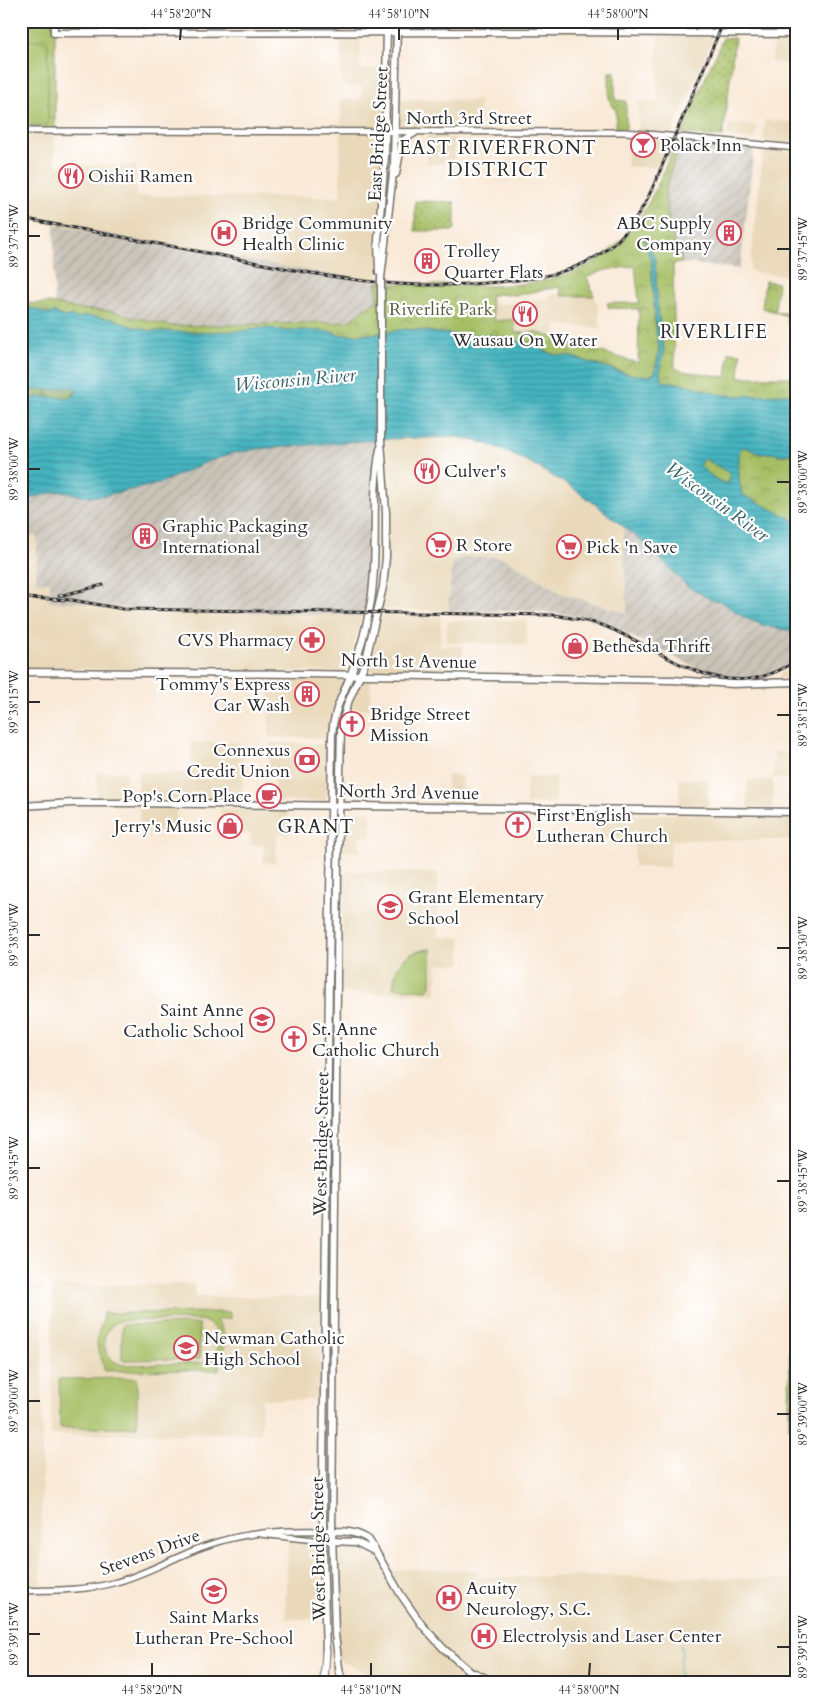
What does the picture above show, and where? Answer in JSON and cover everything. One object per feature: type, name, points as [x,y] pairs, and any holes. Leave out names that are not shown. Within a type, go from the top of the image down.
[{"type":"highway","points":[[326,1651],[326,1682]]},
{"type":"highway","points":[[339,1672],[342,1682]]},
{"type":"main road","points":[[56,21],[60,30],[73,32]]},
{"type":"main road","points":[[56,21],[54,32],[796,34]]},
{"type":"main road","name":"East Bridge Street","points":[[381,446],[378,240],[386,132],[387,21]]},
{"type":"main road","name":"East Bridge Street","points":[[380,278],[392,192],[397,21]]},
{"type":"main road","points":[[392,192],[400,158],[401,144],[404,139],[416,132]]},
{"type":"main road","name":"West Bridge Street","points":[[326,1651],[323,1531],[333,722],[338,703],[351,675],[369,612],[375,560],[376,479],[381,446]]},
{"type":"main road","name":"West Bridge Street","points":[[339,1672],[335,1634],[332,1531],[338,897],[342,725],[347,705],[361,675],[383,586],[386,549],[386,500],[381,446]]},
{"type":"main road","name":"North 1st Avenue","points":[[21,672],[683,680],[734,684],[796,682]]},
{"type":"main road","name":"North 3rd Avenue","points":[[21,806],[73,803],[796,812]]},
{"type":"main road","points":[[323,1531],[351,1532],[371,1542],[400,1595],[419,1622],[440,1646],[474,1673],[482,1682]]},
{"type":"main road","points":[[323,1540],[356,1542],[376,1552]]},
{"type":"main road","points":[[474,1673],[494,1682]]},
{"type":"street","name":"North 3rd Street","points":[[21,131],[626,132],[796,148]]},
{"type":"street","name":"Stevens Drive","points":[[21,1591],[64,1590],[113,1584],[206,1546],[234,1538],[276,1531],[323,1531]]},
{"type":"street","name":"Stevens Drive","points":[[257,1533],[323,1540]]},
{"type":"shaded area","points":[[400,21],[493,21],[493,25],[491,28],[403,28],[400,27]]},
{"type":"shaded area","points":[[341,32],[361,32],[360,69],[387,69],[383,198],[377,282],[21,218],[21,131],[55,131],[55,165],[136,165],[136,196],[340,197],[341,99],[361,99],[362,87],[341,86]]},
{"type":"shaded area","points":[[658,36],[713,37],[672,133],[638,130],[639,102],[657,102]]},
{"type":"shaded area","points":[[796,38],[796,65],[771,62],[774,39]]},
{"type":"shaded area","points":[[398,99],[479,101],[479,129],[402,127],[398,125]]},
{"type":"shaded area","points":[[765,120],[794,122],[792,144],[764,141]]},
{"type":"shaded area","points":[[728,123],[757,126],[755,138],[752,140],[727,137]]},
{"type":"shaded area","points":[[427,135],[455,137],[457,142],[454,143],[454,164],[427,164]]},
{"type":"shaded area","points":[[627,136],[670,138],[657,168],[627,166]]},
{"type":"shaded area","points":[[680,139],[754,149],[740,269],[682,263],[670,230],[665,198],[666,185]]},
{"type":"shaded area","points":[[763,149],[796,152],[796,277],[750,270]]},
{"type":"shaded area","points":[[54,224],[377,282],[377,302],[368,304],[354,317],[344,322],[319,321],[308,323],[173,326],[124,313],[73,308],[54,304]]},
{"type":"shaded area","points":[[561,293],[562,296],[594,296],[598,307],[601,328],[556,325],[555,338],[535,332],[515,334],[494,321],[491,303],[495,302],[496,305],[549,299],[549,296]]},
{"type":"shaded area","points":[[438,437],[472,439],[529,462],[571,487],[623,526],[627,614],[561,593],[500,557],[460,557],[452,564],[448,611],[379,609],[383,587],[384,460],[387,439]]},
{"type":"shaded area","points":[[376,440],[372,480],[371,564],[362,616],[131,609],[75,602],[50,602],[50,582],[36,582],[37,536],[21,536],[21,500],[59,491],[106,495],[158,484],[207,462],[233,453],[257,449]]},
{"type":"shaded area","points":[[623,526],[650,548],[687,586],[705,596],[720,601],[735,612],[766,626],[796,632],[796,657],[789,664],[762,675],[746,677],[724,676],[703,671],[617,629],[584,617],[532,611],[448,611],[452,564],[460,557],[500,557],[561,593],[627,613]]},
{"type":"shaded area","points":[[21,536],[37,536],[36,581],[50,582],[50,602],[75,602],[131,609],[362,616],[348,665],[345,671],[342,672],[21,668]]},
{"type":"shaded area","points":[[380,616],[441,616],[440,646],[463,646],[462,674],[375,672],[371,670],[368,662]]},
{"type":"shaded area","points":[[526,620],[527,645],[447,642],[447,625],[450,621]]},
{"type":"shaded area","points":[[796,663],[796,679],[780,678],[780,674]]},
{"type":"shaded area","points":[[270,679],[342,680],[343,684],[334,705],[326,737],[269,737]]},
{"type":"shaded area","points":[[371,681],[370,709],[348,709],[360,682]]},
{"type":"shaded area","points":[[191,742],[235,743],[243,745],[243,798],[138,800],[138,772],[191,773]]},
{"type":"shaded area","points":[[269,743],[326,745],[328,750],[326,801],[274,801],[275,774],[268,773]]},
{"type":"shaded area","points":[[774,751],[790,752],[790,778],[773,778]]},
{"type":"shaded area","points":[[97,772],[126,772],[125,800],[97,799]]},
{"type":"shaded area","points":[[447,775],[462,776],[462,804],[448,803]]},
{"type":"shaded area","points":[[527,777],[556,777],[556,799],[554,803],[526,804]]},
{"type":"shaded area","points":[[679,779],[708,780],[708,807],[680,805]]},
{"type":"shaded area","points":[[748,780],[773,780],[773,808],[747,808]]},
{"type":"shaded area","points":[[139,808],[176,808],[176,833],[139,831]]},
{"type":"shaded area","points":[[220,809],[288,810],[288,834],[277,834],[276,863],[263,862],[264,845],[251,845],[251,834],[220,834]]},
{"type":"shaded area","points":[[371,811],[371,836],[359,837],[359,852],[343,851],[346,814],[350,812]]},
{"type":"shaded area","points":[[600,813],[796,816],[796,843],[795,840],[671,840],[670,867],[634,867],[634,841],[619,841],[619,838],[600,838]]},
{"type":"shaded area","name":"Grant Elementary School","points":[[347,871],[438,873],[438,937],[461,938],[461,964],[438,964],[436,993],[343,992],[342,875]]},
{"type":"shaded area","name":"Newman Catholic High School","points":[[194,1284],[195,1297],[321,1297],[320,1400],[262,1399],[261,1433],[51,1435],[52,1286]]},
{"type":"shaded area","points":[[21,1286],[43,1286],[41,1582],[36,1587],[21,1587]]},
{"type":"shaded area","points":[[332,1541],[347,1541],[376,1552],[388,1572],[409,1569],[478,1570],[478,1577],[615,1576],[796,1579],[796,1682],[402,1682],[370,1674],[337,1659]]},
{"type":"shaded area","points":[[288,1542],[315,1544],[319,1551],[321,1619],[285,1619]]},
{"type":"green space","points":[[21,21],[55,21],[55,131],[21,131]]},
{"type":"green space","points":[[723,38],[735,38],[723,137],[681,133]]},
{"type":"green space","points":[[21,40],[43,40],[48,45],[48,125],[21,125]]},
{"type":"green space","points":[[609,72],[615,72],[615,100],[626,101],[626,129],[616,129],[616,111],[609,100]]},
{"type":"green space","name":"Riverlife Park","points":[[677,139],[680,139],[665,193],[670,230],[682,261],[682,263],[673,264],[675,368],[683,371],[726,377],[729,352],[741,353],[739,377],[796,377],[796,394],[725,395],[686,384],[663,382],[660,373],[664,349],[658,312],[655,259],[645,238],[645,245],[651,260],[659,349],[655,372],[649,376],[638,376],[569,356],[555,355],[469,335],[424,330],[406,329],[374,334],[337,335],[335,332],[289,331],[265,328],[244,331],[152,331],[127,325],[115,319],[86,316],[76,318],[73,316],[64,317],[38,311],[21,310],[21,304],[49,303],[79,309],[111,311],[173,326],[339,322],[348,321],[365,307],[377,302],[377,282],[476,286],[528,283],[553,278],[576,271],[598,259],[619,243],[637,221],[649,202]],"holes":[[[635,266],[639,303],[607,303],[609,308],[639,309],[638,363],[535,332],[515,333],[514,319],[494,321],[490,296],[497,294],[515,295],[559,287],[562,296],[594,296],[587,277],[606,270]]]},
{"type":"green space","points":[[415,201],[455,202],[455,229],[452,231],[415,231]]},
{"type":"green space","points":[[765,281],[778,283],[775,311],[796,315],[796,326],[787,322],[787,316],[762,308]]},
{"type":"green space","points":[[21,386],[25,390],[74,387],[77,392],[69,398],[45,397],[21,400]]},
{"type":"green space","points":[[744,447],[761,454],[796,454],[796,521],[743,495],[739,479],[738,461],[739,450]]},
{"type":"green space","points":[[705,459],[728,472],[730,476],[729,483],[717,480],[701,467],[700,463]]},
{"type":"green space","points":[[431,949],[431,986],[427,990],[393,988],[396,972],[403,960],[414,952]]},
{"type":"green space","points":[[230,1312],[230,1319],[219,1319],[217,1321],[222,1329],[225,1342],[219,1370],[104,1371],[97,1345],[103,1313]],"holes":[[[201,1320],[208,1323],[217,1334],[218,1346],[211,1358],[205,1363],[123,1365],[115,1362],[110,1357],[104,1344],[108,1331],[120,1321]]]},
{"type":"green space","points":[[199,1324],[200,1359],[122,1360],[122,1325]]},
{"type":"green space","points":[[790,1337],[796,1337],[796,1430],[789,1427]]},
{"type":"green space","points":[[137,1378],[137,1427],[60,1428],[59,1379]]},
{"type":"water","name":"Wisconsin River","points":[[645,238],[655,259],[658,312],[664,349],[660,373],[663,382],[686,384],[725,395],[796,394],[796,454],[761,454],[744,447],[740,450],[739,466],[740,485],[743,495],[796,521],[796,632],[766,626],[745,618],[720,601],[711,600],[687,586],[650,548],[571,487],[529,462],[488,444],[458,437],[387,439],[257,449],[233,453],[207,462],[158,484],[89,497],[60,491],[21,500],[21,400],[45,397],[69,398],[77,392],[74,387],[25,390],[21,386],[21,310],[25,308],[37,309],[38,311],[51,314],[53,312],[64,317],[77,318],[86,316],[115,319],[127,325],[152,331],[244,331],[265,328],[289,331],[335,332],[337,335],[374,334],[406,329],[456,335],[494,335],[526,343],[555,355],[569,356],[627,374],[649,376],[655,373],[659,349],[651,260],[645,245]],"holes":[[[705,459],[728,472],[730,476],[729,483],[721,482],[701,467],[700,463]]]},
{"type":"waterway","points":[[680,1644],[682,1651],[679,1670],[680,1682]]},
{"type":"railway","points":[[21,218],[303,272],[375,282],[420,285],[463,284],[503,282],[555,274],[588,261],[603,252],[627,231],[643,207],[656,180],[724,21]]},
{"type":"railway","points":[[59,596],[103,585]]},
{"type":"railway","points":[[21,598],[72,600],[123,609],[554,615],[588,621],[607,627],[676,662],[699,672],[721,678],[745,679],[770,674],[796,661]]},
{"type":"place","name":"Polack Inn","points":[[643,145]]},
{"type":"place","name":"Oishii Ramen","points":[[71,176]]},
{"type":"place","name":"Bridge Community Health Clinic","points":[[224,233]]},
{"type":"place","name":"ABC Supply Company","points":[[729,233]]},
{"type":"place","name":"Trolley Quarter Flats","points":[[427,261]]},
{"type":"place","name":"Wausau On Water","points":[[525,314]]},
{"type":"place","name":"Culver's","points":[[427,471]]},
{"type":"place","name":"Graphic Packaging International","points":[[145,536]]},
{"type":"place","name":"R Store","points":[[439,545]]},
{"type":"place","name":"Pick 'n Save","points":[[569,547]]},
{"type":"place","name":"CVS Pharmacy","points":[[312,640]]},
{"type":"place","name":"Bethesda Thrift","points":[[575,646]]},
{"type":"place","name":"Tommy's Express Car Wash","points":[[307,694]]},
{"type":"place","name":"Bridge Street Mission","points":[[352,724]]},
{"type":"place","name":"Connexus Credit Union","points":[[307,760]]},
{"type":"place","name":"Pop's Corn Place","points":[[269,796]]},
{"type":"place","name":"First English Lutheran Church","points":[[518,825]]},
{"type":"place","name":"Jerry's Music","points":[[230,826]]},
{"type":"place","name":"Grant Elementary School","points":[[390,907]]},
{"type":"place","name":"Saint Anne Catholic School","points":[[262,1020]]},
{"type":"place","name":"St. Anne Catholic Church","points":[[294,1039]]},
{"type":"place","name":"Newman Catholic High School","points":[[186,1348]]},
{"type":"place","name":"Saint Marks Lutheran Pre-School","points":[[214,1591]]},
{"type":"place","name":"Acuity Neurology, S.C.","points":[[449,1598]]},
{"type":"place","name":"Electrolysis and Laser Center","points":[[484,1636]]},
{"type":"district","name":"EAST RIVERFRONT DISTRICT","points":[[498,158]]},
{"type":"district","name":"RIVERLIFE","points":[[714,331]]},
{"type":"district","name":"GRANT","points":[[316,826]]}]
